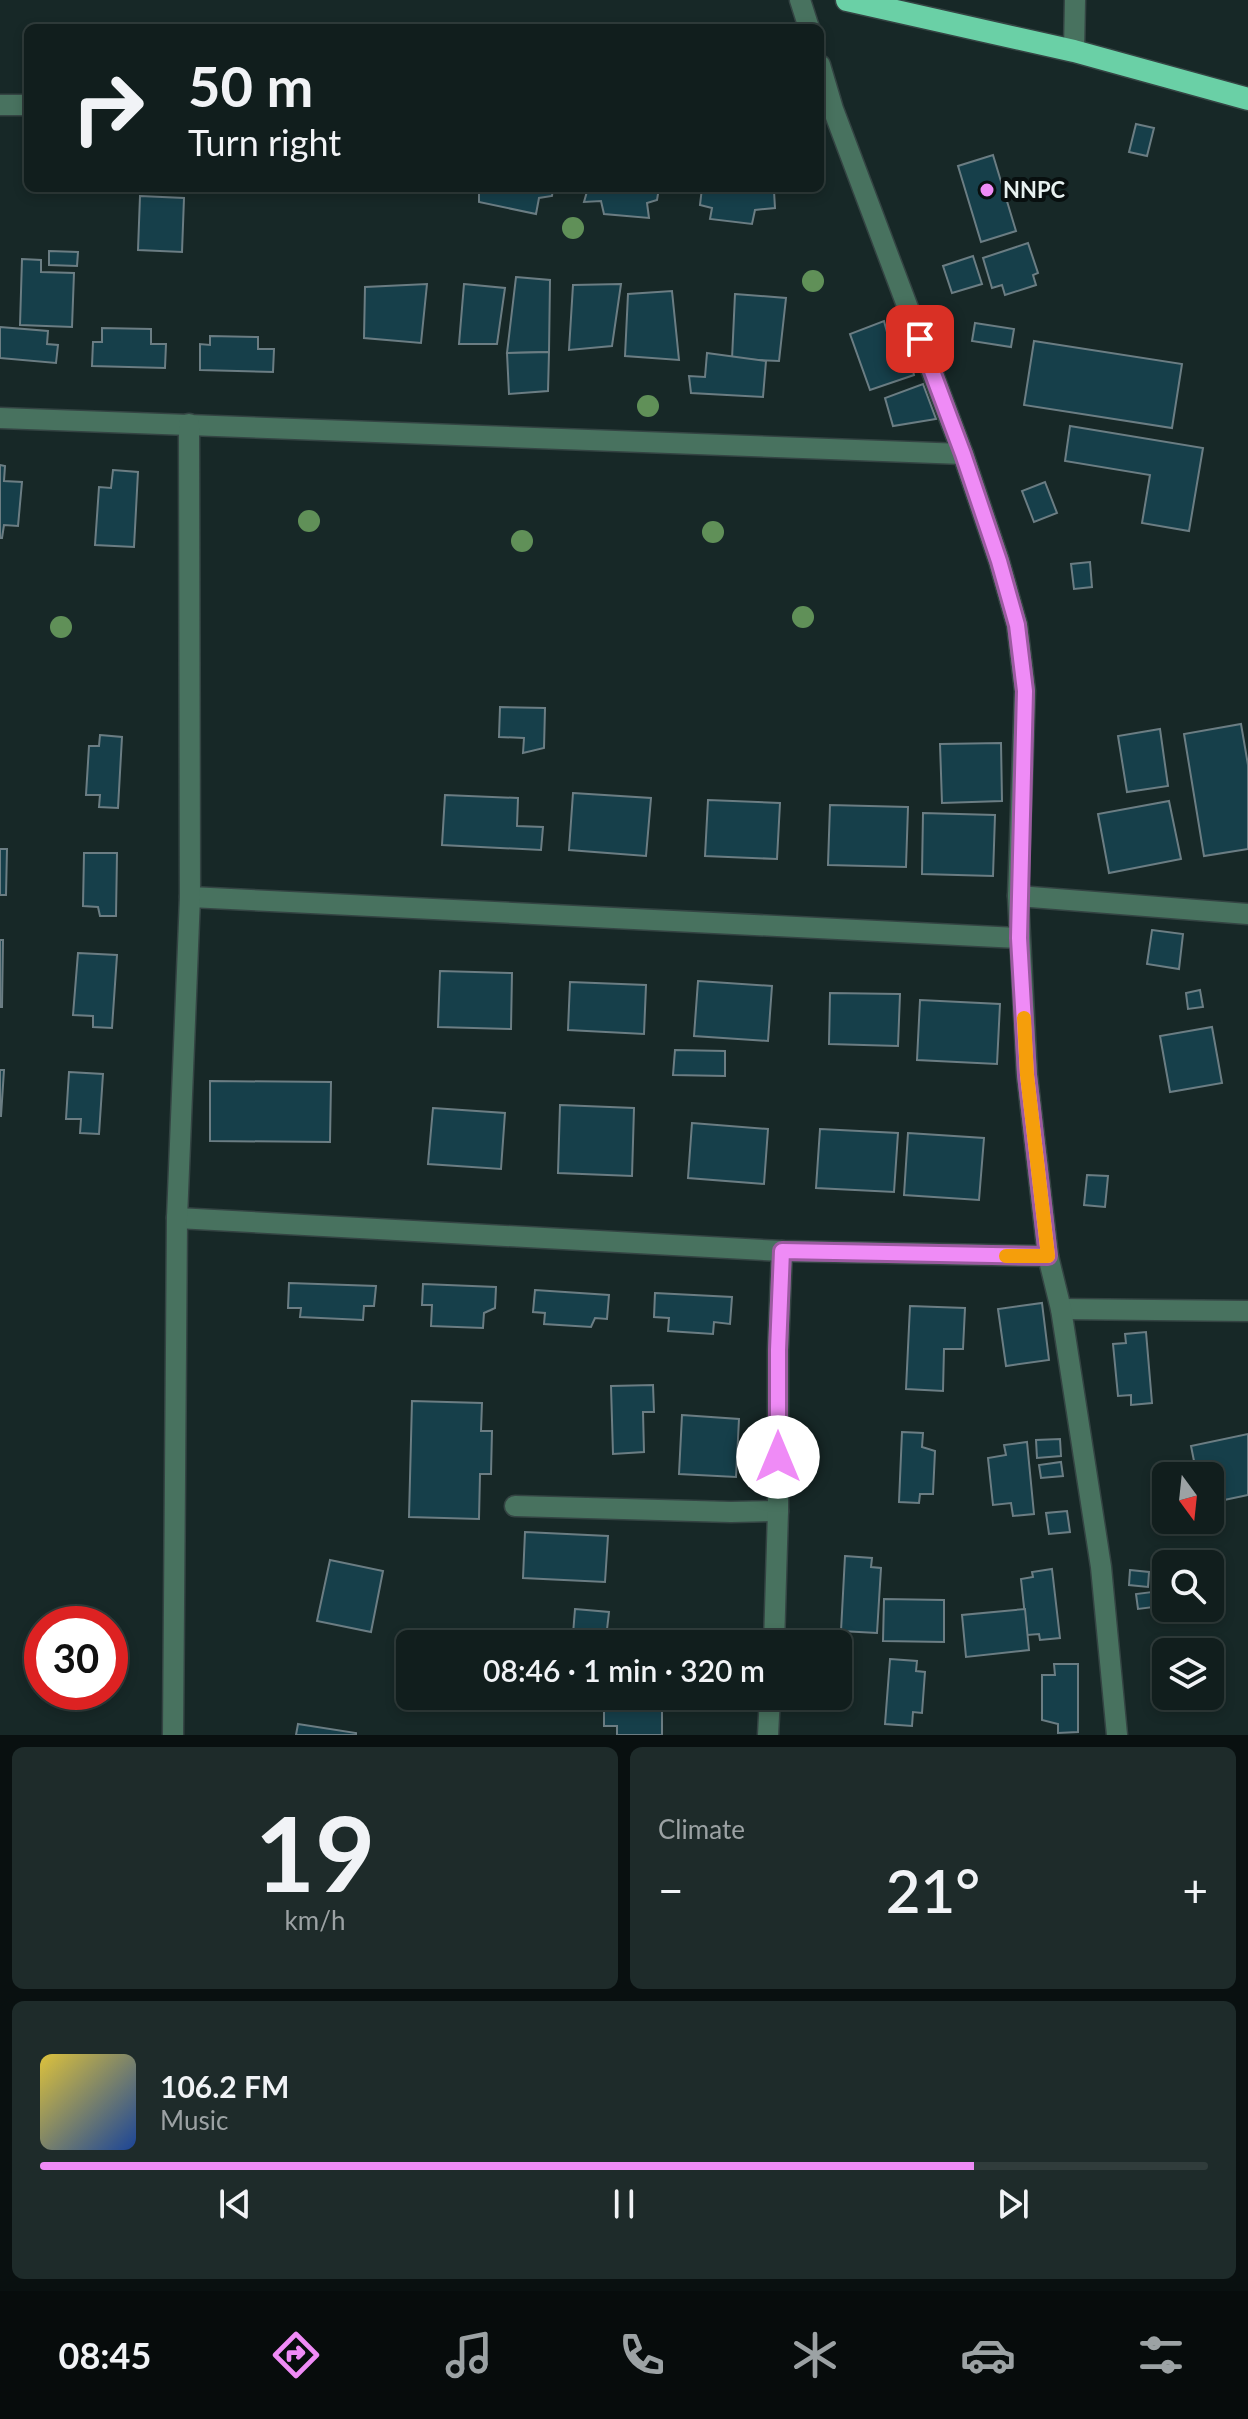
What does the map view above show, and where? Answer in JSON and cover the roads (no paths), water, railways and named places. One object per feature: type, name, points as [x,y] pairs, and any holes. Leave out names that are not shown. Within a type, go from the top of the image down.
[{"type":"highway","points":[[847,0],[1074,51],[1248,99]]},
{"type":"street","points":[[800,0],[808,24]]},
{"type":"street","points":[[1074,51],[1075,0]]},
{"type":"street","points":[[0,105],[24,105]]},
{"type":"street","points":[[827,110],[963,454],[1017,625],[1025,691],[1018,896],[1027,1075],[1048,1256],[1061,1309],[1101,1567],[1117,1735]]},
{"type":"street","points":[[0,418],[963,454]]},
{"type":"street","points":[[173,1735],[177,1218],[190,897],[189,424]]},
{"type":"street","points":[[1018,896],[1248,914]]},
{"type":"street","points":[[190,897],[1019,938]]},
{"type":"street","points":[[177,1218],[782,1251],[1048,1256]]},
{"type":"street","points":[[774,1630],[782,1251]]},
{"type":"street","points":[[1061,1309],[1248,1311]]},
{"type":"street","points":[[515,1506],[778,1511]]},
{"type":"street","points":[[768,1735],[769,1710]]},
{"type":"place","name":"NNPC","points":[[987,190]]}]
